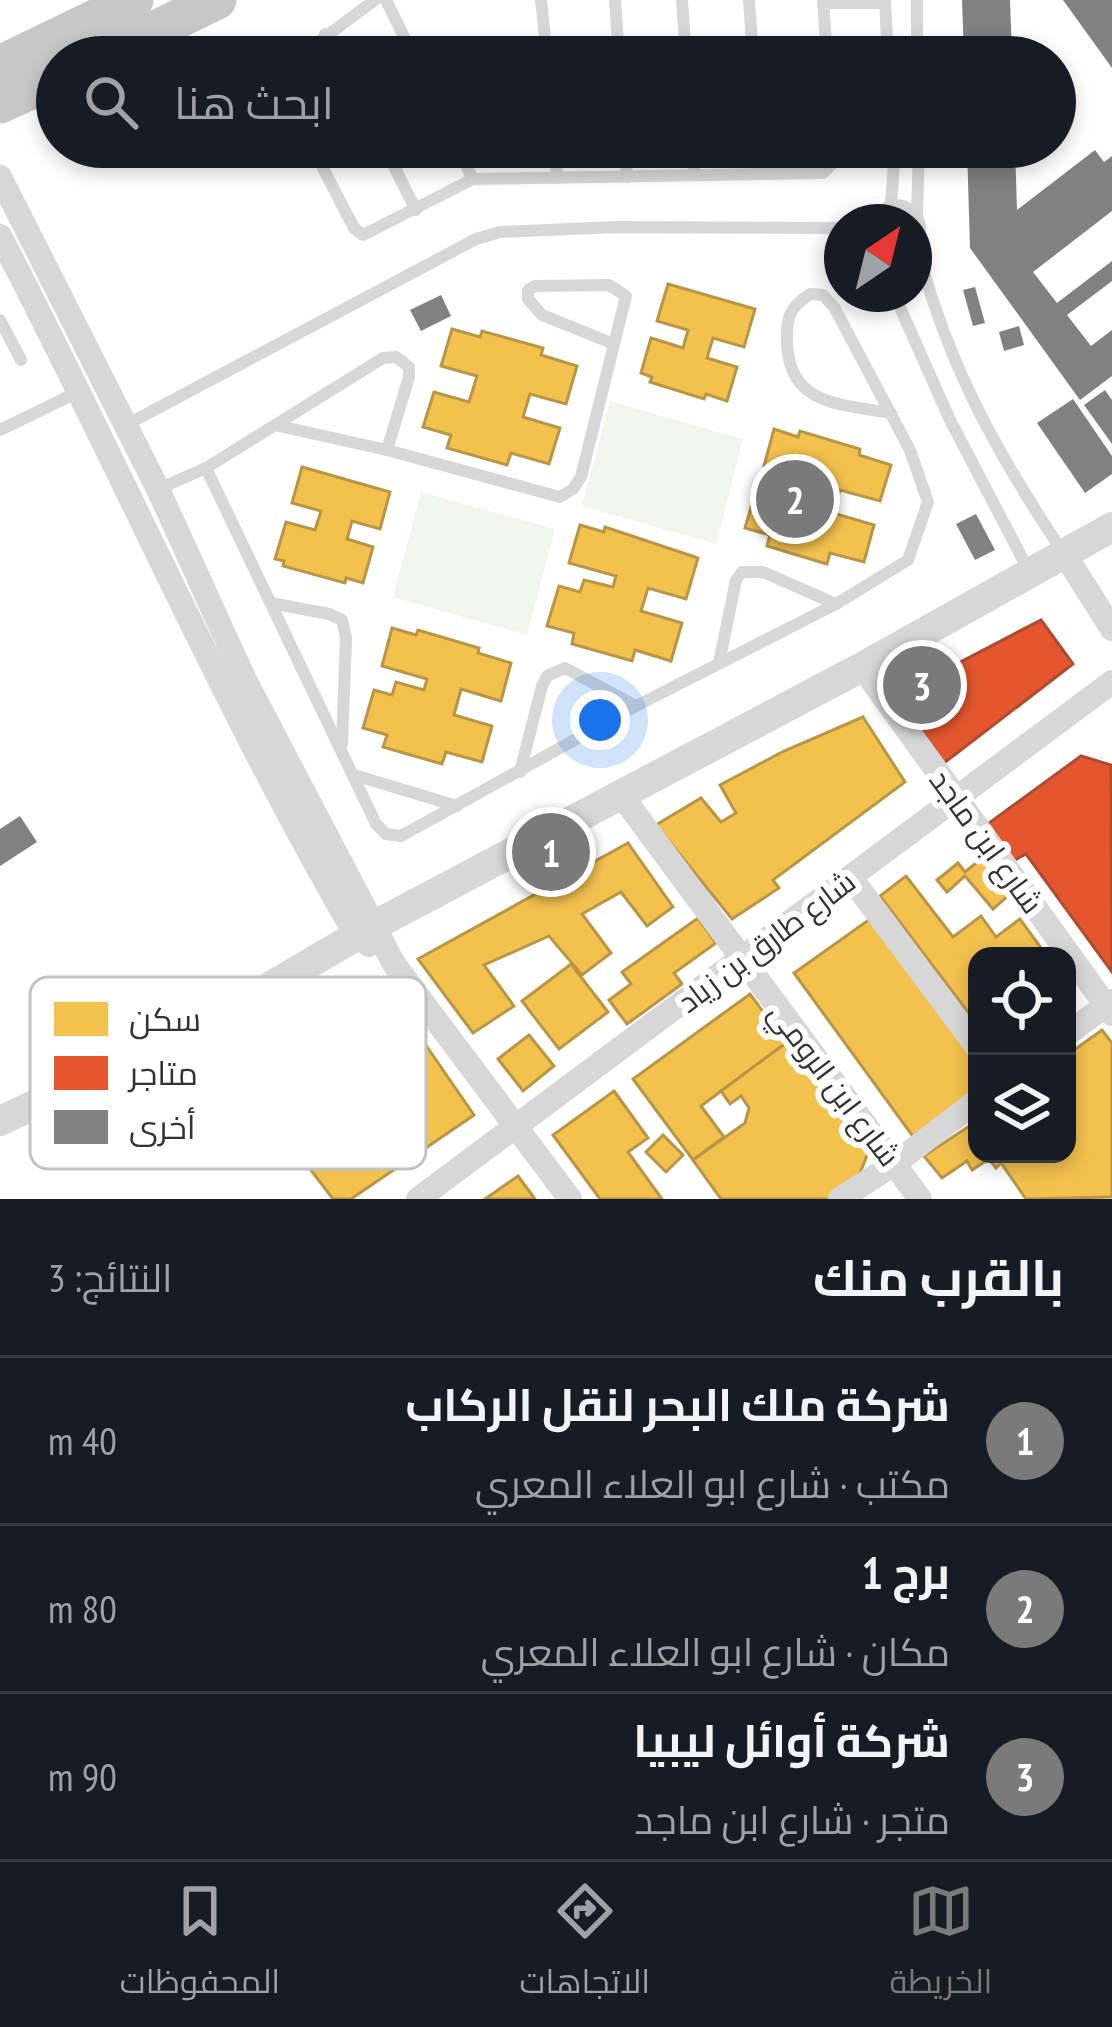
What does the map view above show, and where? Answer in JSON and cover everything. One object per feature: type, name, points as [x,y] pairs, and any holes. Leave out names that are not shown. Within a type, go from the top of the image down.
[{"type":"highway","points":[[59,36],[134,0]]},
{"type":"highway","points":[[143,36],[217,0]]},
{"type":"highway","points":[[0,64],[36,47]]},
{"type":"highway","points":[[0,104],[36,87]]},
{"type":"street","points":[[0,177],[158,489],[366,930]]},
{"type":"street","points":[[0,236],[81,391],[281,802],[366,930],[404,977]]},
{"type":"street","points":[[286,977],[862,668],[1112,527]]},
{"type":"street","points":[[1065,554],[1112,629]]},
{"type":"street","name":"شارع ابن ماجد","points":[[862,668],[1110,1007]]},
{"type":"street","name":"شارع طارق بن زياد","points":[[418,1199],[1112,682]]},
{"type":"street","name":"شارع ابن الرومي","points":[[622,796],[920,1199]]},
{"type":"street","points":[[851,878],[968,1035]]},
{"type":"street","points":[[426,1007],[570,1199]]},
{"type":"street","points":[[1076,1028],[1110,1007]]},
{"type":"street","points":[[0,1121],[30,1107]]},
{"type":"street","points":[[841,1199],[968,1108]]},
{"type":"lane","points":[[324,36],[375,0]]},
{"type":"lane","points":[[386,0],[403,36]]},
{"type":"lane","points":[[542,0],[545,36]]},
{"type":"lane","points":[[615,0],[618,36]]},
{"type":"lane","points":[[682,0],[685,36]]},
{"type":"lane","points":[[749,0],[752,36]]},
{"type":"lane","points":[[917,0],[917,36]]},
{"type":"lane","points":[[826,36],[823,1],[885,2],[887,36]]},
{"type":"lane","points":[[323,168],[354,227],[364,235],[472,179],[823,173],[828,168]]},
{"type":"lane","points":[[395,168],[416,210]]},
{"type":"lane","points":[[467,168],[472,179]]},
{"type":"lane","points":[[556,168],[557,178]]},
{"type":"lane","points":[[626,168],[627,177]]},
{"type":"lane","points":[[694,168],[694,173]]},
{"type":"lane","points":[[761,168],[761,173]]},
{"type":"lane","points":[[891,204],[894,168]]},
{"type":"lane","points":[[917,204],[918,168]]},
{"type":"lane","points":[[125,425],[476,238],[500,232],[615,227],[824,228]]},
{"type":"lane","points":[[279,426],[560,497],[580,477],[614,344],[626,296],[609,285],[528,290],[528,299],[542,315],[614,344]]},
{"type":"lane","points":[[206,468],[376,824],[386,834],[400,836],[636,706],[836,604],[908,560],[928,502],[910,450],[891,412],[834,307],[824,296],[810,293],[796,303],[786,320],[787,365],[799,383],[824,402],[891,412]]},
{"type":"lane","points":[[932,298],[956,368],[1001,459],[1065,554]]},
{"type":"lane","points":[[902,312],[950,420],[1030,574]]},
{"type":"lane","points":[[0,320],[21,360]]},
{"type":"lane","points":[[132,503],[279,426],[383,358],[396,357],[409,367],[409,376],[387,450]]},
{"type":"lane","points":[[0,430],[81,391]]},
{"type":"lane","points":[[719,663],[736,580],[742,572],[764,572],[836,604]]},
{"type":"lane","points":[[272,603],[342,620],[346,638],[342,747]]},
{"type":"lane","points":[[520,772],[542,686],[555,671],[565,668],[636,706]]},
{"type":"lane","points":[[354,775],[457,806]]},
{"type":"shaded area","points":[[610,401],[743,439],[716,544],[582,506]]},
{"type":"shaded area","points":[[421,492],[555,529],[527,635],[393,597]]},
{"type":"building: سكن","points":[[668,284],[755,309],[744,347],[713,338],[707,358],[737,367],[727,401],[650,382],[652,377],[641,373],[651,338],[683,348],[688,330],[657,321]]},
{"type":"building: سكن","points":[[452,329],[480,337],[482,331],[543,348],[541,355],[577,366],[566,404],[530,394],[523,417],[560,428],[549,464],[511,453],[507,465],[447,448],[451,435],[423,427],[434,392],[469,402],[477,376],[441,366]]},
{"type":"building: سكن","points":[[774,429],[798,437],[800,431],[860,449],[859,455],[891,465],[880,501],[840,490],[833,513],[874,525],[864,562],[830,553],[827,564],[767,546],[770,535],[745,528],[756,490],[775,496],[780,481],[808,489],[810,479],[764,466]]},
{"type":"building: سكن","points":[[302,467],[390,492],[380,529],[352,521],[347,539],[373,547],[363,583],[346,578],[345,583],[283,566],[284,561],[275,559],[286,522],[315,530],[321,511],[292,503]]},
{"type":"building: سكن","points":[[580,525],[604,532],[605,527],[698,558],[686,599],[648,588],[641,611],[682,623],[671,661],[635,650],[632,661],[572,644],[574,633],[547,626],[559,586],[580,592],[584,580],[613,587],[616,576],[569,563]]},
{"type":"building: سكن","points":[[392,628],[416,635],[418,630],[511,663],[501,701],[461,689],[454,715],[492,726],[482,762],[446,752],[442,764],[383,747],[387,735],[363,728],[374,690],[392,695],[396,682],[424,690],[427,679],[382,666]]},
{"type":"building: سكن","points":[[863,717],[905,782],[773,880],[779,888],[732,919],[656,825],[701,798],[721,822],[736,813],[720,785]]},
{"type":"building: سكن","points":[[628,843],[673,907],[647,926],[621,892],[582,914],[611,953],[582,975],[549,936],[484,965],[514,1006],[473,1033],[418,959]]},
{"type":"building: سكن","points":[[982,858],[1011,893],[993,909],[965,876],[947,892],[937,880],[958,863],[965,872]]},
{"type":"building: سكن","points":[[906,876],[953,937],[981,916],[996,937],[1020,919],[1040,947],[968,947],[968,1012],[880,896]]},
{"type":"building: سكن","points":[[698,918],[716,943],[674,973],[682,984],[627,1024],[609,1000],[631,984],[622,972]]},
{"type":"building: سكن","points":[[870,919],[968,1047],[968,1099],[914,1138],[794,973]]},
{"type":"building: سكن","points":[[571,964],[608,1012],[559,1049],[522,1001]]},
{"type":"building: سكن","points":[[750,994],[786,1043],[701,1106],[724,1137],[693,1160],[633,1079]]},
{"type":"building: سكن","points":[[1102,1030],[1112,1043],[1112,1197],[1026,1199],[1001,1163],[1076,1163],[1076,1049]]},
{"type":"building: سكن","points":[[529,1035],[554,1066],[523,1091],[498,1059]]},
{"type":"building: سكن","points":[[786,1043],[868,1153],[858,1178],[829,1199],[721,1199],[693,1160],[745,1123],[749,1108],[741,1096],[730,1104],[721,1091]]},
{"type":"building: سكن","points":[[426,1045],[474,1115],[426,1148]]},
{"type":"building: سكن","points":[[614,1091],[648,1138],[628,1152],[662,1199],[600,1199],[553,1135]]},
{"type":"building: سكن","points":[[968,1127],[968,1163],[942,1178],[924,1156]]},
{"type":"building: سكن","points":[[663,1135],[683,1155],[666,1172],[646,1152]]},
{"type":"building: سكن","points":[[310,1169],[395,1169],[351,1199],[333,1199]]},
{"type":"building: سكن","points":[[518,1176],[535,1199],[485,1199]]},
{"type":"building: متاجر","points":[[1041,620],[1073,664],[944,763],[897,695]]},
{"type":"building: متاجر","points":[[1081,756],[1111,765],[1112,972],[1026,854],[1011,862],[985,826]]},
{"type":"building: أخرى","points":[[962,0],[1010,0],[1011,36],[963,36]]},
{"type":"building: أخرى","points":[[1063,0],[1112,0],[1112,68]]},
{"type":"building: أخرى","points":[[1095,150],[1104,162],[1112,156],[1112,211],[1033,272],[1057,303],[1112,261],[1112,281],[1067,315],[1091,346],[1112,330],[1112,376],[1080,400],[970,248],[968,168],[1016,168],[1017,210]]},
{"type":"building: أخرى","points":[[975,287],[985,323],[973,326],[963,290]]},
{"type":"building: أخرى","points":[[441,295],[451,316],[421,331],[410,310]]},
{"type":"building: أخرى","points":[[1019,326],[1024,345],[1004,351],[999,332]]},
{"type":"building: أخرى","points":[[1105,390],[1112,400],[1112,444],[1084,405]]},
{"type":"building: أخرى","points":[[1073,399],[1112,456],[1112,474],[1085,493],[1037,423]]},
{"type":"building: أخرى","points":[[976,514],[995,550],[975,560],[956,524]]},
{"type":"building: أخرى","points":[[20,816],[37,842],[0,866],[0,829]]},
{"type":"place","name":"برج 1","points":[[795,499]]},
{"type":"place","name":"شركة أوائل ليبيا","points":[[922,685]]},
{"type":"place","name":"شركة ملك البحر لنقل الركاب","points":[[551,852]]}]
